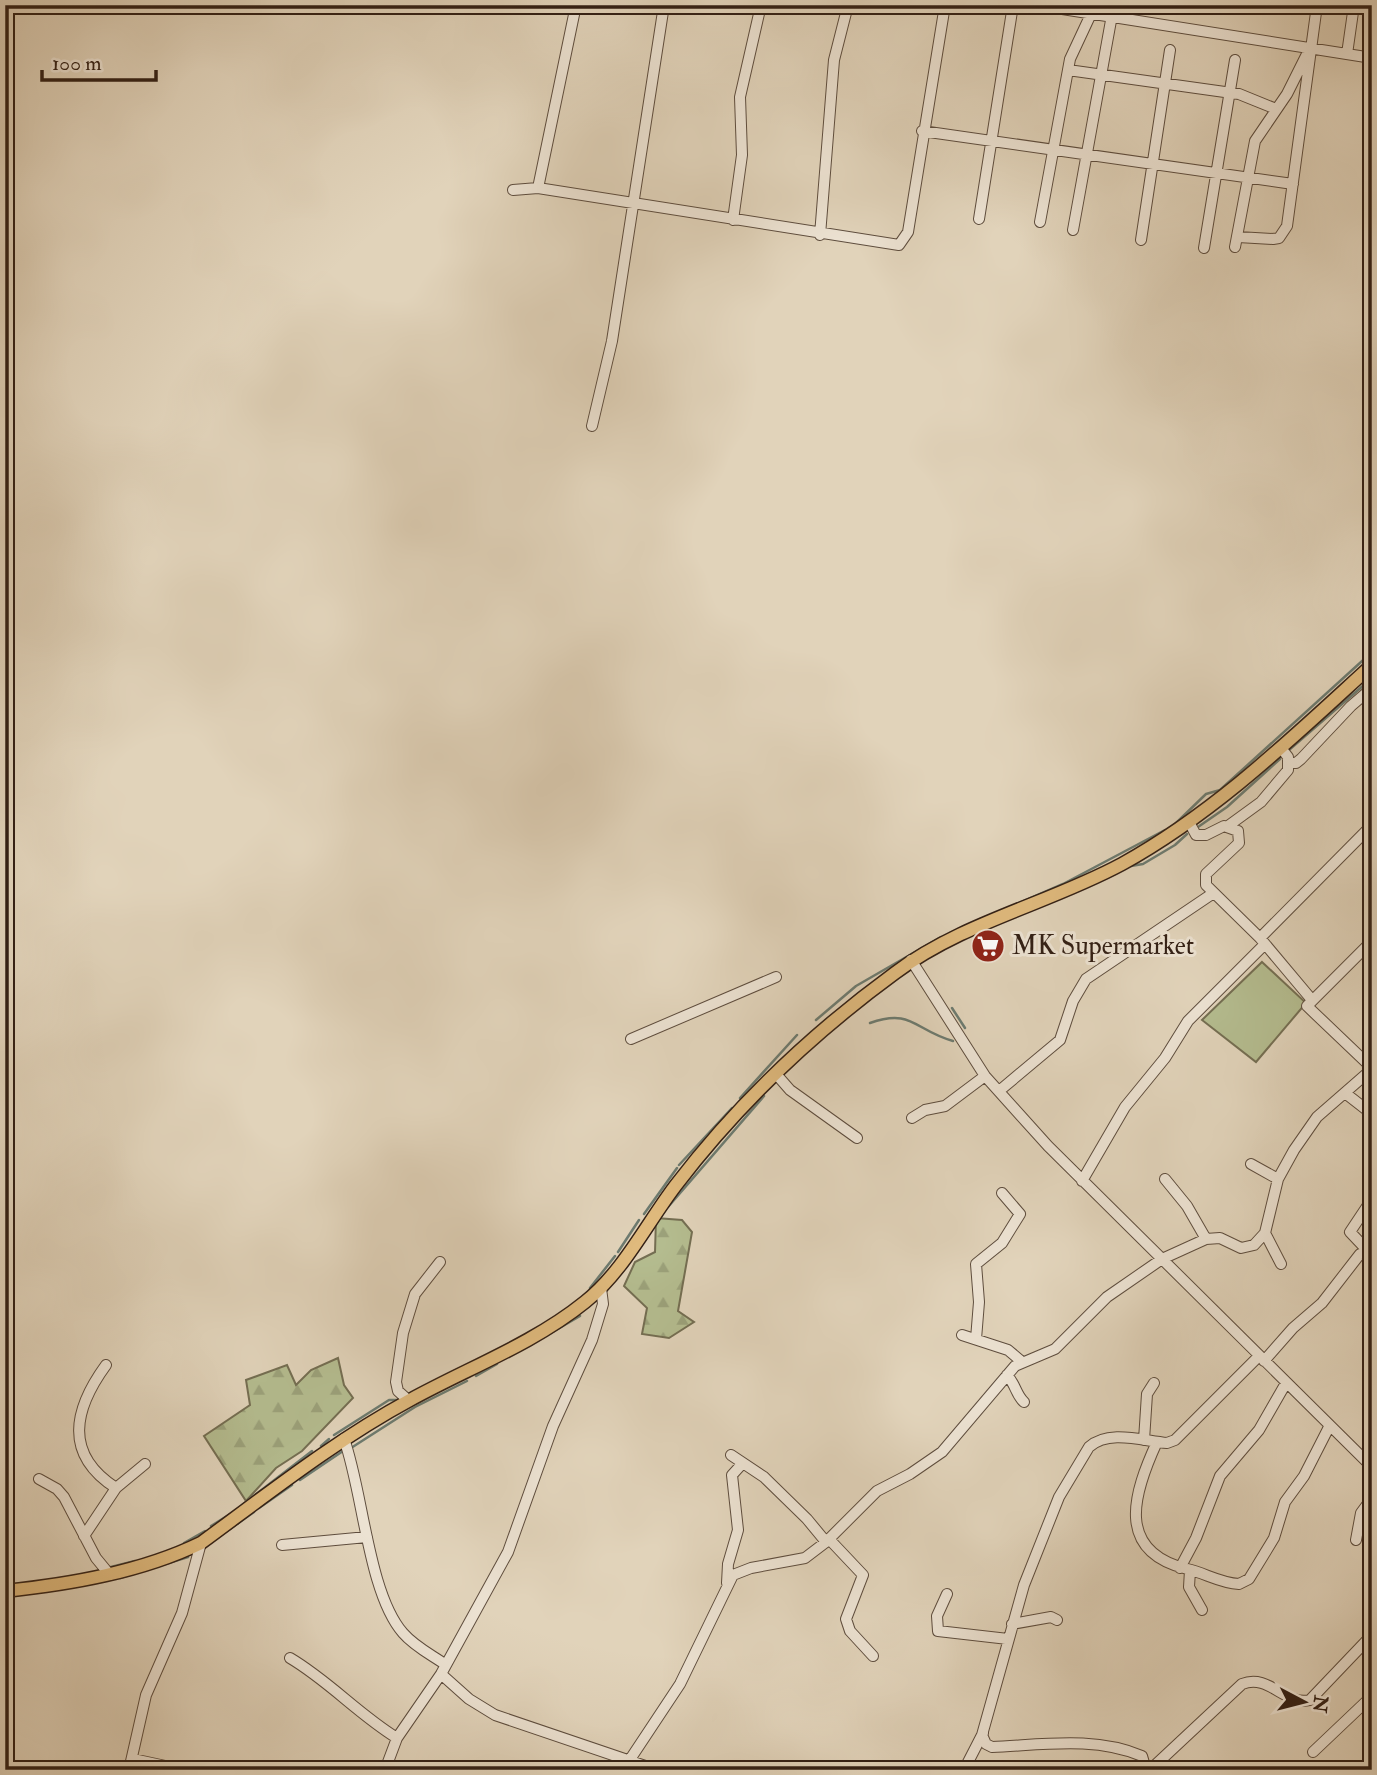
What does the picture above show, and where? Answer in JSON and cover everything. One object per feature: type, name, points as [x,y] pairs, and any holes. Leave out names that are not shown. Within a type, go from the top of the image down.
[{"type":"main road","points":[[5,1591],[110,1574],[175,1555],[201,1543],[344,1439],[408,1400],[522,1342],[583,1304],[601,1288],[677,1184],[745,1105],[813,1038],[911,961],[987,921],[1069,889],[1121,864],[1189,822],[1281,748],[1372,665]]},
{"type":"street","points":[[538,188],[576,5]]},
{"type":"street","points":[[592,426],[612,341],[664,5]]},
{"type":"street","points":[[733,220],[741,155],[740,97],[761,5]]},
{"type":"street","points":[[820,235],[833,73],[848,5]]},
{"type":"street","points":[[513,190],[538,188],[895,246],[905,240],[945,5]]},
{"type":"street","points":[[979,219],[1013,5]]},
{"type":"street","points":[[1037,5],[1372,58]]},
{"type":"street","points":[[1310,48],[1255,141],[1236,242],[1279,238],[1287,226],[1317,5]]},
{"type":"street","points":[[1347,54],[1354,5]]},
{"type":"street","points":[[1040,222],[1072,51],[1091,14]]},
{"type":"street","points":[[1073,230],[1112,15]]},
{"type":"street","points":[[1141,240],[1167,84],[1170,50]]},
{"type":"street","points":[[1204,248],[1236,60]]},
{"type":"street","points":[[1068,70],[1230,93],[1253,98],[1276,109]]},
{"type":"street","points":[[922,131],[1293,184]]},
{"type":"street","points":[[1289,763],[1296,763],[1301,759],[1350,705],[1372,688]]},
{"type":"street","points":[[1189,822],[1193,833],[1199,835],[1228,826],[1261,802],[1288,770],[1289,763],[1281,748]]},
{"type":"street","points":[[1082,1181],[1125,1107],[1165,1058],[1188,1021],[1372,825]]},
{"type":"street","points":[[1228,826],[1238,831],[1240,840],[1206,874],[1205,882],[1212,894],[1262,941],[1312,1000]]},
{"type":"street","points":[[999,1091],[1060,1040],[1073,1001],[1086,979],[1212,894]]},
{"type":"street","points":[[623,1770],[680,1684],[704,1639],[727,1583],[733,1576],[751,1568],[804,1558],[828,1541],[877,1491],[910,1474],[943,1452],[1021,1361],[1055,1349],[1107,1297],[1161,1259],[1206,1239],[1220,1238],[1237,1248],[1246,1248],[1254,1245],[1265,1233],[1278,1179],[1317,1117],[1372,1069],[1307,1006],[1372,941]]},
{"type":"street","points":[[911,961],[985,1076],[1082,1181],[1372,1467]]},
{"type":"street","points":[[631,1039],[776,977]]},
{"type":"street","points":[[776,1074],[790,1090],[857,1138]]},
{"type":"street","points":[[912,1118],[925,1110],[945,1106],[985,1076]]},
{"type":"street","points":[[1345,1093],[1372,1114]]},
{"type":"street","points":[[1251,1164],[1278,1179]]},
{"type":"street","points":[[1165,1179],[1187,1206],[1206,1239]]},
{"type":"street","points":[[976,1339],[979,1302],[976,1264],[1002,1243],[1020,1214],[1002,1193]]},
{"type":"street","points":[[964,1770],[983,1732],[1024,1585],[1059,1497],[1084,1454],[1095,1441],[1108,1438],[1167,1443],[1182,1436],[1213,1399],[1262,1359],[1322,1303],[1360,1254],[1370,1251],[1350,1232],[1372,1199]]},
{"type":"street","points":[[1265,1233],[1281,1264]]},
{"type":"street","points":[[408,1400],[398,1391],[396,1382],[403,1333],[415,1294],[424,1279],[440,1262]]},
{"type":"street","points":[[384,1767],[397,1738],[444,1670],[508,1552],[548,1438],[592,1339],[603,1304],[601,1288]]},
{"type":"street","points":[[962,1335],[1007,1350],[1021,1361]]},
{"type":"street","points":[[106,1365],[82,1404],[77,1433],[87,1458],[101,1477],[117,1488]]},
{"type":"street","points":[[1007,1376],[1017,1385],[1018,1395],[1024,1402]]},
{"type":"street","points":[[1144,1440],[1147,1394],[1154,1383]]},
{"type":"street","points":[[1202,1610],[1189,1587],[1185,1569],[1196,1538],[1220,1476],[1254,1436],[1286,1383]]},
{"type":"street","points":[[1157,1442],[1136,1491],[1136,1529],[1148,1549],[1185,1569],[1230,1584],[1239,1584],[1249,1579],[1274,1538],[1285,1502],[1304,1476],[1329,1427]]},
{"type":"street","points":[[344,1439],[353,1465],[367,1537],[395,1622],[411,1641],[444,1670],[469,1699],[495,1715],[657,1770]]},
{"type":"street","points":[[731,1455],[764,1477],[863,1575],[846,1619],[850,1631],[873,1656]]},
{"type":"street","points":[[85,1536],[117,1488],[145,1464]]},
{"type":"street","points":[[727,1583],[728,1563],[738,1530],[732,1475],[742,1464]]},
{"type":"street","points":[[39,1479],[57,1489],[64,1497],[96,1558],[110,1574]]},
{"type":"street","points":[[1356,1540],[1361,1513],[1372,1499]]},
{"type":"street","points":[[282,1545],[367,1537]]},
{"type":"street","points":[[184,1770],[131,1765],[146,1695],[182,1613],[201,1543]]},
{"type":"street","points":[[947,1594],[937,1616],[938,1631],[1008,1639]]},
{"type":"street","points":[[1012,1624],[1051,1617],[1057,1620]]},
{"type":"street","points":[[983,1732],[984,1742],[992,1747],[1090,1743],[1123,1748],[1142,1756],[1148,1770],[1242,1684],[1257,1681],[1297,1701],[1310,1700],[1372,1635]]},
{"type":"street","points":[[290,1658],[315,1673],[364,1718],[397,1738]]},
{"type":"street","points":[[1313,1752],[1372,1696]]},
{"type":"green space","points":[[1262,962],[1306,1003],[1256,1062],[1202,1020]]},
{"type":"green space","points":[[656,1218],[682,1220],[692,1232],[678,1311],[694,1322],[669,1338],[642,1334],[647,1308],[624,1286],[635,1262],[655,1252]]},
{"type":"green space","points":[[338,1358],[344,1385],[353,1398],[302,1451],[276,1468],[246,1501],[204,1436],[250,1405],[246,1380],[287,1365],[296,1385],[311,1370]]},
{"type":"waterway","points":[[1174,825],[1206,794],[1220,790],[1372,652]]},
{"type":"waterway","points":[[1289,750],[1372,678]]},
{"type":"waterway","points":[[1198,827],[1227,807],[1280,759]]},
{"type":"waterway","points":[[950,933],[1063,884],[1165,830]]},
{"type":"waterway","points":[[1131,866],[1143,864],[1175,845],[1187,834]]},
{"type":"waterway","points":[[816,1020],[856,986],[941,937]]},
{"type":"waterway","points":[[952,1008],[965,1028]]},
{"type":"waterway","points":[[870,1023],[884,1019],[904,1019],[953,1041]]},
{"type":"waterway","points":[[740,1098],[797,1035]]},
{"type":"waterway","points":[[668,1207],[764,1096]]},
{"type":"waterway","points":[[679,1165],[732,1108]]},
{"type":"waterway","points":[[644,1214],[677,1168]]},
{"type":"waterway","points":[[618,1252],[639,1220]]},
{"type":"waterway","points":[[590,1288],[615,1256]]},
{"type":"waterway","points":[[551,1333],[580,1316]]},
{"type":"waterway","points":[[476,1376],[497,1364]]},
{"type":"waterway","points":[[351,1448],[415,1407],[467,1381]]},
{"type":"waterway","points":[[334,1435],[389,1400],[400,1400]]},
{"type":"waterway","points":[[321,1446],[329,1439]]},
{"type":"waterway","points":[[242,1505],[312,1451]]},
{"type":"waterway","points":[[300,1480],[343,1451]]},
{"type":"waterway","points":[[259,1508],[292,1485]]},
{"type":"waterway","points":[[211,1526],[235,1511]]},
{"type":"waterway","points":[[227,1531],[254,1512]]},
{"type":"waterway","points":[[184,1543],[205,1531]]},
{"type":"waterway","points":[[120,1578],[188,1557]]},
{"type":"waterway","points":[[107,1568],[135,1561]]},
{"type":"place","name":"MK Supermarket","points":[[988,946]]}]
